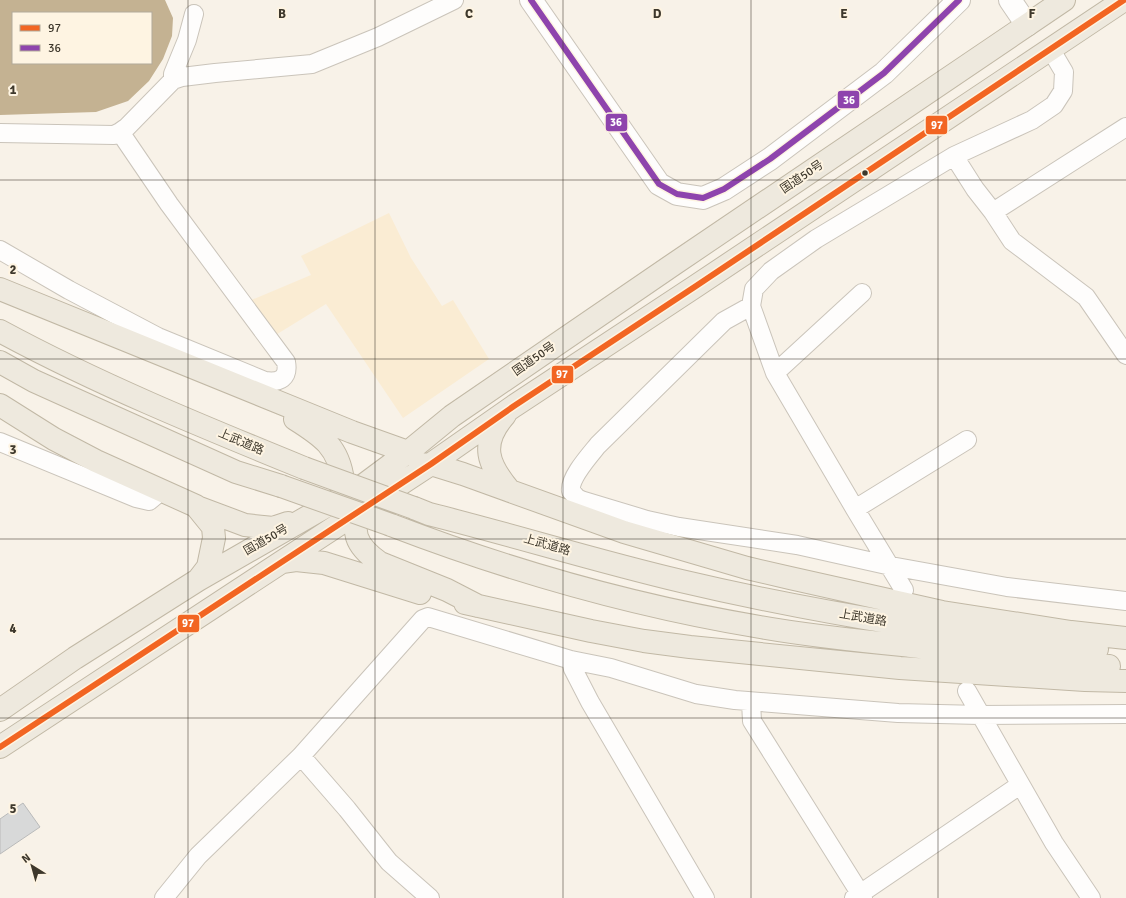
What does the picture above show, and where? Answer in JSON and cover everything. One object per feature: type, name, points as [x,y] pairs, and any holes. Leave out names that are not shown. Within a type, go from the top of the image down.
[{"type":"highway","name":"国道50号","points":[[0,710],[75,658],[198,580],[365,484],[408,452],[452,416],[1064,0]]},
{"type":"highway","points":[[0,747],[431,464],[514,406],[1124,0]]},
{"type":"highway","points":[[0,289],[178,354],[248,389],[352,432],[408,452]]},
{"type":"highway","name":"上武道路","points":[[0,331],[32,348],[158,407],[304,468],[429,514],[623,566],[737,594],[845,615],[991,638],[1068,647],[1126,651]]},
{"type":"highway","name":"上武道路","points":[[0,362],[34,381],[236,472],[281,486],[479,557],[578,587],[632,601],[760,627],[830,637],[1038,661],[1126,668]]},
{"type":"highway","points":[[248,389],[253,398],[300,422],[331,446],[342,472],[344,495],[341,513],[335,526]]},
{"type":"highway","points":[[0,405],[54,438],[89,457],[157,489],[245,525],[273,528],[308,516]]},
{"type":"highway","points":[[510,491],[494,469],[489,452],[490,442],[495,428],[514,406]]},
{"type":"highway","points":[[478,606],[447,590],[380,563],[364,551],[357,542],[355,529],[358,502],[365,484],[402,469],[431,464],[463,474],[624,532],[740,566],[942,612],[1071,632],[1126,638]]},
{"type":"highway","points":[[196,506],[214,528],[214,538],[208,566],[198,580]]},
{"type":"highway","points":[[282,562],[296,560],[324,564],[437,598],[644,641],[696,648],[900,668],[1126,681]]},
{"type":"street","points":[[0,133],[114,135],[120,132],[173,80],[182,77],[215,73],[312,64],[378,37],[454,0]]},
{"type":"street","points":[[531,0],[659,184],[678,194],[702,198],[724,189],[770,159],[884,73],[959,0]]},
{"type":"street","points":[[1010,0],[1027,25]]},
{"type":"street","points":[[173,80],[173,74],[194,14]]},
{"type":"street","points":[[904,590],[775,373],[751,306],[754,289],[771,271],[816,239],[954,156],[1032,120],[1054,105],[1064,91],[1064,72],[1051,50]]},
{"type":"street","points":[[993,212],[1126,127]]},
{"type":"street","points":[[0,250],[70,290],[158,337],[178,354],[265,380],[274,382],[282,378],[287,370],[286,362],[169,204],[120,132]]},
{"type":"street","points":[[954,156],[974,189],[993,212],[1012,241],[1086,297],[1126,354]]},
{"type":"street","points":[[775,373],[862,294]]},
{"type":"street","points":[[751,306],[724,321],[598,446],[581,468],[572,483],[571,488],[573,494],[577,498],[615,511],[662,524],[796,545],[891,566],[1007,587],[1126,601]]},
{"type":"street","points":[[855,509],[967,440]]},
{"type":"street","points":[[0,443],[136,498],[149,501],[155,496],[157,489]]},
{"type":"street","points":[[164,898],[198,856],[301,756],[423,619],[428,617],[571,660],[611,668],[696,694],[751,702],[898,714],[980,716],[1126,714]]},
{"type":"street","points":[[571,660],[573,668],[590,702],[705,898]]},
{"type":"street","points":[[967,691],[1054,843],[1091,898]]},
{"type":"street","points":[[751,702],[752,721],[859,897],[1020,785]]},
{"type":"street","points":[[301,756],[347,809],[389,862],[430,898]]},
{"type":"shaded area","points":[[0,0],[165,0],[173,18],[172,36],[163,59],[149,81],[128,101],[96,112],[0,115]]},
{"type":"shaded area","points":[[389,213],[411,258],[442,306],[453,300],[489,359],[403,418],[326,304],[274,336],[249,301],[311,275],[301,256]]},
{"type":"building","points":[[23,803],[40,827],[0,854],[0,819]]},
{"type":"transit line","name":"36","points":[[531,0],[659,184],[677,194],[703,198],[724,189],[770,159],[884,73],[959,0]]},
{"type":"transit line","name":"97","points":[[0,747],[431,464],[514,406],[1124,0]]}]
